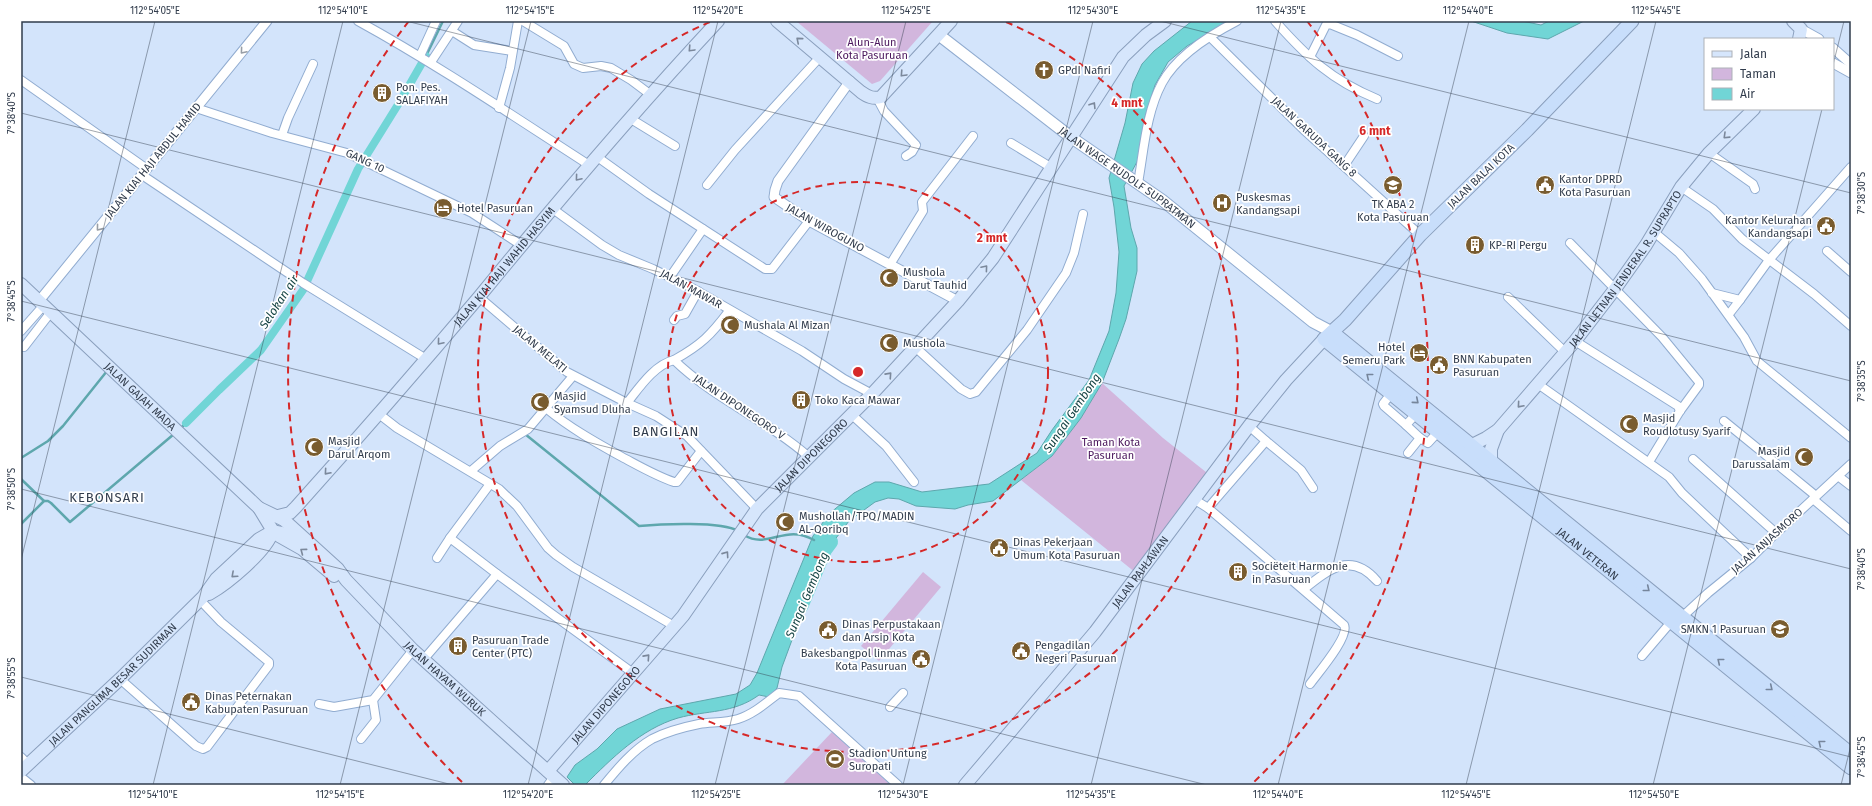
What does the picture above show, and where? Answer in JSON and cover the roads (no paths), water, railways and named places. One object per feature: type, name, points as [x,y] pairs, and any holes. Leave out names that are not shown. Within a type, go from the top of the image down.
[{"type":"highway","name":"JALAN BALAI KOTA","points":[[1328,335],[1345,320],[1420,235],[1527,130],[1632,21]]},
{"type":"highway","name":"JALAN VETERAN","points":[[1328,335],[1741,672],[1851,768]]},
{"type":"highway","name":"JALAN VETERAN","points":[[1394,390],[1416,414],[1438,432],[1491,463],[1628,580]]},
{"type":"highway","name":"JALAN VETERAN","points":[[1741,672],[1851,754]]},
{"type":"main road","name":"JALAN KIAI HAJI WAHID HASYIM","points":[[283,528],[552,208],[631,119],[662,81],[718,21]]},
{"type":"main road","points":[[777,21],[850,81],[861,92],[868,97],[877,98],[881,97],[951,21]]},
{"type":"main road","name":"JALAN DIPONEGORO","points":[[554,779],[632,673],[674,626],[691,604],[757,509],[872,394],[914,346],[958,301],[994,258],[1123,57],[1146,35],[1165,21]]},
{"type":"main road","name":"JALAN WAGE RUDOLF SUPRATMAN","points":[[939,35],[1072,138],[1162,200],[1328,335]]},
{"type":"main road","name":"JALAN LETNAN JENDERAL R. SUPRAPTO","points":[[1498,430],[1576,341],[1646,245],[1681,187],[1709,153],[1753,110]]},
{"type":"main road","name":"JALAN GAJAH MADA","points":[[21,284],[44,310],[259,508]]},
{"type":"main road","name":"JALAN PAHLAWAN","points":[[966,785],[1095,632],[1249,426],[1286,380],[1328,335]]},
{"type":"main road","points":[[1464,447],[1486,438],[1498,430]]},
{"type":"main road","points":[[1491,463],[1491,449],[1498,430]]},
{"type":"main road","points":[[259,508],[283,528]]},
{"type":"main road","points":[[259,508],[278,516],[283,528]]},
{"type":"main road","points":[[258,546],[260,524],[259,508]]},
{"type":"main road","name":"JALAN HAYAM WURUK","points":[[283,528],[302,538],[338,569],[346,580],[413,650],[554,779]]},
{"type":"main road","name":"JALAN HAYAM WURUK","points":[[283,528],[302,550],[334,576],[346,580]]},
{"type":"main road","name":"JALAN PANGLIMA BESAR SUDIRMAN","points":[[24,764],[120,679],[201,599],[220,587],[258,546],[270,540],[283,528]]},
{"type":"street","name":"JALAN KIAI HAJI ABDUL HAMID","points":[[44,310],[144,172],[268,21]]},
{"type":"street","points":[[358,21],[430,62],[499,108],[649,194],[760,266],[770,270],[809,221]]},
{"type":"street","points":[[420,56],[436,21]]},
{"type":"street","points":[[430,62],[458,21]]},
{"type":"street","points":[[499,108],[510,68],[518,21]]},
{"type":"street","points":[[523,21],[564,46],[574,64],[583,68],[601,66],[611,68],[631,80],[651,95]]},
{"type":"street","points":[[1135,181],[1152,106],[1162,82],[1176,64],[1199,44],[1237,21]]},
{"type":"street","points":[[1275,21],[1310,57],[1336,79],[1350,88],[1377,99]]},
{"type":"street","points":[[1310,57],[1326,25],[1330,24],[1357,35],[1398,56]]},
{"type":"street","points":[[1801,30],[1817,38]]},
{"type":"street","points":[[452,31],[474,45],[512,51]]},
{"type":"street","name":"JALAN GARUDA GANG 8","points":[[1210,37],[1304,130],[1420,235]]},
{"type":"street","points":[[1834,49],[1851,64]]},
{"type":"street","points":[[707,185],[735,150],[820,57]]},
{"type":"street","points":[[282,135],[288,118],[313,64]]},
{"type":"street","points":[[1834,64],[1851,73]]},
{"type":"street","points":[[21,80],[144,172],[306,285],[426,359]]},
{"type":"street","name":"JALAN WIROGUNO","points":[[850,81],[778,181],[774,190],[775,199],[809,221],[891,263],[958,301]]},
{"type":"street","points":[[877,98],[884,111],[916,145],[912,152],[906,156]]},
{"type":"street","name":"GANG 10","points":[[196,108],[358,157],[472,213],[521,245]]},
{"type":"street","points":[[631,119],[675,146]]},
{"type":"street","points":[[891,263],[923,211],[921,204],[922,202],[973,136]]},
{"type":"street","points":[[1344,166],[1364,136]]},
{"type":"street","points":[[1011,143],[1052,168]]},
{"type":"street","points":[[1709,153],[1753,184],[1755,189]]},
{"type":"street","points":[[1729,314],[1769,260],[1851,167]]},
{"type":"street","points":[[1681,187],[1713,209],[1742,239],[1814,294],[1851,326]]},
{"type":"street","name":"JALAN MAWAR","points":[[552,208],[602,245],[619,255],[670,277],[698,292],[729,311],[802,351],[844,379],[872,394]]},
{"type":"street","points":[[914,346],[961,389],[970,394],[976,392],[1027,330],[1066,273],[1074,253],[1083,214]]},
{"type":"street","points":[[670,277],[704,230]]},
{"type":"street","points":[[1654,232],[1679,253],[1729,314],[1760,364],[1851,438]]},
{"type":"street","points":[[1570,243],[1662,337],[1699,382],[1649,462]]},
{"type":"street","points":[[1827,252],[1851,272]]},
{"type":"street","points":[[674,320],[677,316],[685,314],[698,292]]},
{"type":"street","points":[[1712,293],[1740,300]]},
{"type":"street","name":"JALAN MELATI","points":[[478,297],[556,364],[573,376],[656,416],[687,436],[757,509]]},
{"type":"street","points":[[1508,297],[1565,352]]},
{"type":"street","points":[[21,332],[44,310]]},
{"type":"street","points":[[24,347],[44,310]]},
{"type":"street","points":[[627,403],[656,371],[708,338],[729,311]]},
{"type":"street","points":[[1576,341],[1678,406],[1680,411]]},
{"type":"street","name":"JALAN DIPONEGORO V","points":[[677,358],[714,392],[766,424],[792,442],[809,457]]},
{"type":"street","points":[[471,471],[500,446],[528,429],[547,409],[573,376]]},
{"type":"street","points":[[1538,384],[1669,477],[1682,493],[1751,558]]},
{"type":"street","points":[[1394,390],[1383,405],[1420,438],[1428,443],[1438,432]]},
{"type":"street","points":[[547,409],[570,427],[594,441],[634,463],[674,482],[677,482],[701,451]]},
{"type":"street","points":[[378,414],[397,428],[471,471],[518,506],[548,548],[556,555],[573,567],[674,626]]},
{"type":"street","points":[[851,414],[886,446],[914,482]]},
{"type":"street","points":[[1406,425],[1416,414]]},
{"type":"street","points":[[1724,421],[1815,498],[1851,531]]},
{"type":"street","points":[[1249,426],[1300,470],[1313,488]]},
{"type":"street","points":[[1408,453],[1420,438]]},
{"type":"street","points":[[1208,508],[1266,441]]},
{"type":"street","points":[[1693,459],[1776,533]]},
{"type":"street","name":"JALAN ANJASMORO","points":[[1642,656],[1676,619],[1751,558],[1851,464]]},
{"type":"street","points":[[1838,476],[1851,486]]},
{"type":"street","points":[[437,558],[490,484]]},
{"type":"street","points":[[1195,500],[1208,508],[1304,589],[1346,628],[1341,641],[1310,684]]},
{"type":"street","points":[[450,538],[497,574],[541,604],[632,673]]},
{"type":"street","points":[[1304,589],[1324,573],[1336,568],[1352,565],[1359,566],[1369,572],[1377,582]]},
{"type":"street","points":[[424,659],[497,574]]},
{"type":"street","points":[[120,679],[196,746],[203,749],[207,747],[269,662],[221,622],[201,599]]},
{"type":"street","points":[[319,704],[334,706],[373,700],[413,650]]},
{"type":"street","points":[[604,785],[624,762],[640,747],[654,738],[699,724],[739,719],[753,712],[779,693],[799,696],[898,785]]},
{"type":"street","points":[[890,707],[903,693]]},
{"type":"street","points":[[361,739],[376,720],[373,700]]},
{"type":"street","points":[[21,777],[31,785]]},
{"type":"water","points":[[1192,21],[1231,21],[1187,46],[1168,62],[1155,85],[1145,117],[1138,160],[1124,186],[1131,228],[1137,248],[1137,271],[1126,319],[1102,383],[1081,418],[1052,456],[993,501],[968,505],[955,509],[916,506],[899,499],[888,498],[875,502],[849,521],[821,558],[810,585],[799,621],[782,667],[777,688],[769,697],[759,695],[730,709],[689,715],[664,723],[639,737],[585,785],[575,785],[567,777],[575,765],[597,749],[617,729],[660,709],[736,694],[750,685],[757,673],[813,536],[829,514],[854,493],[875,482],[889,482],[922,492],[989,484],[1037,453],[1089,380],[1109,331],[1116,293],[1119,252],[1109,178],[1125,123],[1133,83],[1142,64],[1154,51]]},
{"type":"water","points":[[1471,21],[1522,21],[1541,25],[1549,21],[1584,21],[1548,39],[1507,33]]},
{"type":"waterway","points":[[426,56],[443,21]]},
{"type":"waterway","name":"Selokan air","points":[[186,423],[261,350],[303,290],[358,169],[426,56]]},
{"type":"waterway","points":[[21,458],[48,441],[63,426],[107,371]]},
{"type":"waterway","points":[[180,429],[186,423]]},
{"type":"waterway","points":[[21,524],[44,501],[51,503],[70,522],[174,434]]},
{"type":"waterway","points":[[525,434],[639,526],[705,524],[730,528],[738,531]]},
{"type":"waterway","points":[[21,479],[44,501]]},
{"type":"waterway","points":[[744,535],[753,539],[761,540],[794,534],[814,540]]},
{"type":"waterway","name":"Sungai Gembong","points":[[801,607],[825,550],[831,542]]},
{"type":"place","name":"GPdI Nafiri","points":[[1044,70]]},
{"type":"place","name":"Pon. Pes. SALAFIYAH","points":[[382,93]]},
{"type":"place","name":"TK ABA 2 Kota Pasuruan","points":[[1393,185]]},
{"type":"place","name":"Kantor DPRD Kota Pasuruan","points":[[1545,185]]},
{"type":"place","name":"Puskesmas Kandangsapi","points":[[1222,203]]},
{"type":"place","name":"Hotel Pasuruan","points":[[443,208]]},
{"type":"place","name":"Kantor Kelurahan Kandangsapi","points":[[1826,226]]},
{"type":"place","name":"KP-RI Pergu","points":[[1475,245]]},
{"type":"place","name":"Mushola Darut Tauhid","points":[[889,278]]},
{"type":"place","name":"Mushala Al Mizan","points":[[730,325]]},
{"type":"place","name":"Mushola","points":[[889,343]]},
{"type":"place","name":"Hotel Semeru Park","points":[[1419,353]]},
{"type":"place","name":"BNN Kabupaten Pasuruan","points":[[1439,365]]},
{"type":"place","name":"Toko Kaca Mawar","points":[[801,400]]},
{"type":"place","name":"Masjid Syamsud Dluha","points":[[540,402]]},
{"type":"place","name":"Masjid Roudlotusy Syarif","points":[[1629,424]]},
{"type":"place","name":"Masjid Darul Arqom","points":[[314,447]]},
{"type":"place","name":"Masjid Darussalam","points":[[1804,457]]},
{"type":"place","name":"Mushollah/TPQ/MADIN AL-Qoribq","points":[[785,522]]},
{"type":"place","name":"Dinas Pekerjaan Umum Kota Pasuruan","points":[[999,548]]},
{"type":"place","name":"Sociëteit Harmonie in Pasuruan","points":[[1238,572]]},
{"type":"place","name":"SMKN 1 Pasuruan","points":[[1780,629]]},
{"type":"place","name":"Dinas Perpustakaan dan Arsip Kota","points":[[828,630]]},
{"type":"place","name":"Pasuruan Trade Center (PTC)","points":[[458,646]]},
{"type":"place","name":"Pengadilan Negeri Pasuruan","points":[[1021,651]]},
{"type":"place","name":"Bakesbangpol linmas Kota Pasuruan","points":[[921,659]]},
{"type":"place","name":"Dinas Peternakan Kabupaten Pasuruan","points":[[191,702]]},
{"type":"place","name":"Stadion Untung Suropati","points":[[835,759]]},
{"type":"district","name":"BANGILAN","points":[[666,431]]},
{"type":"district","name":"KEBONSARI","points":[[107,497]]},
{"type":"park label","name":"Alun-Alun Kota Pasuruan","points":[[872,48]]},
{"type":"park label","name":"Taman Kota Pasuruan","points":[[1111,448]]}]
